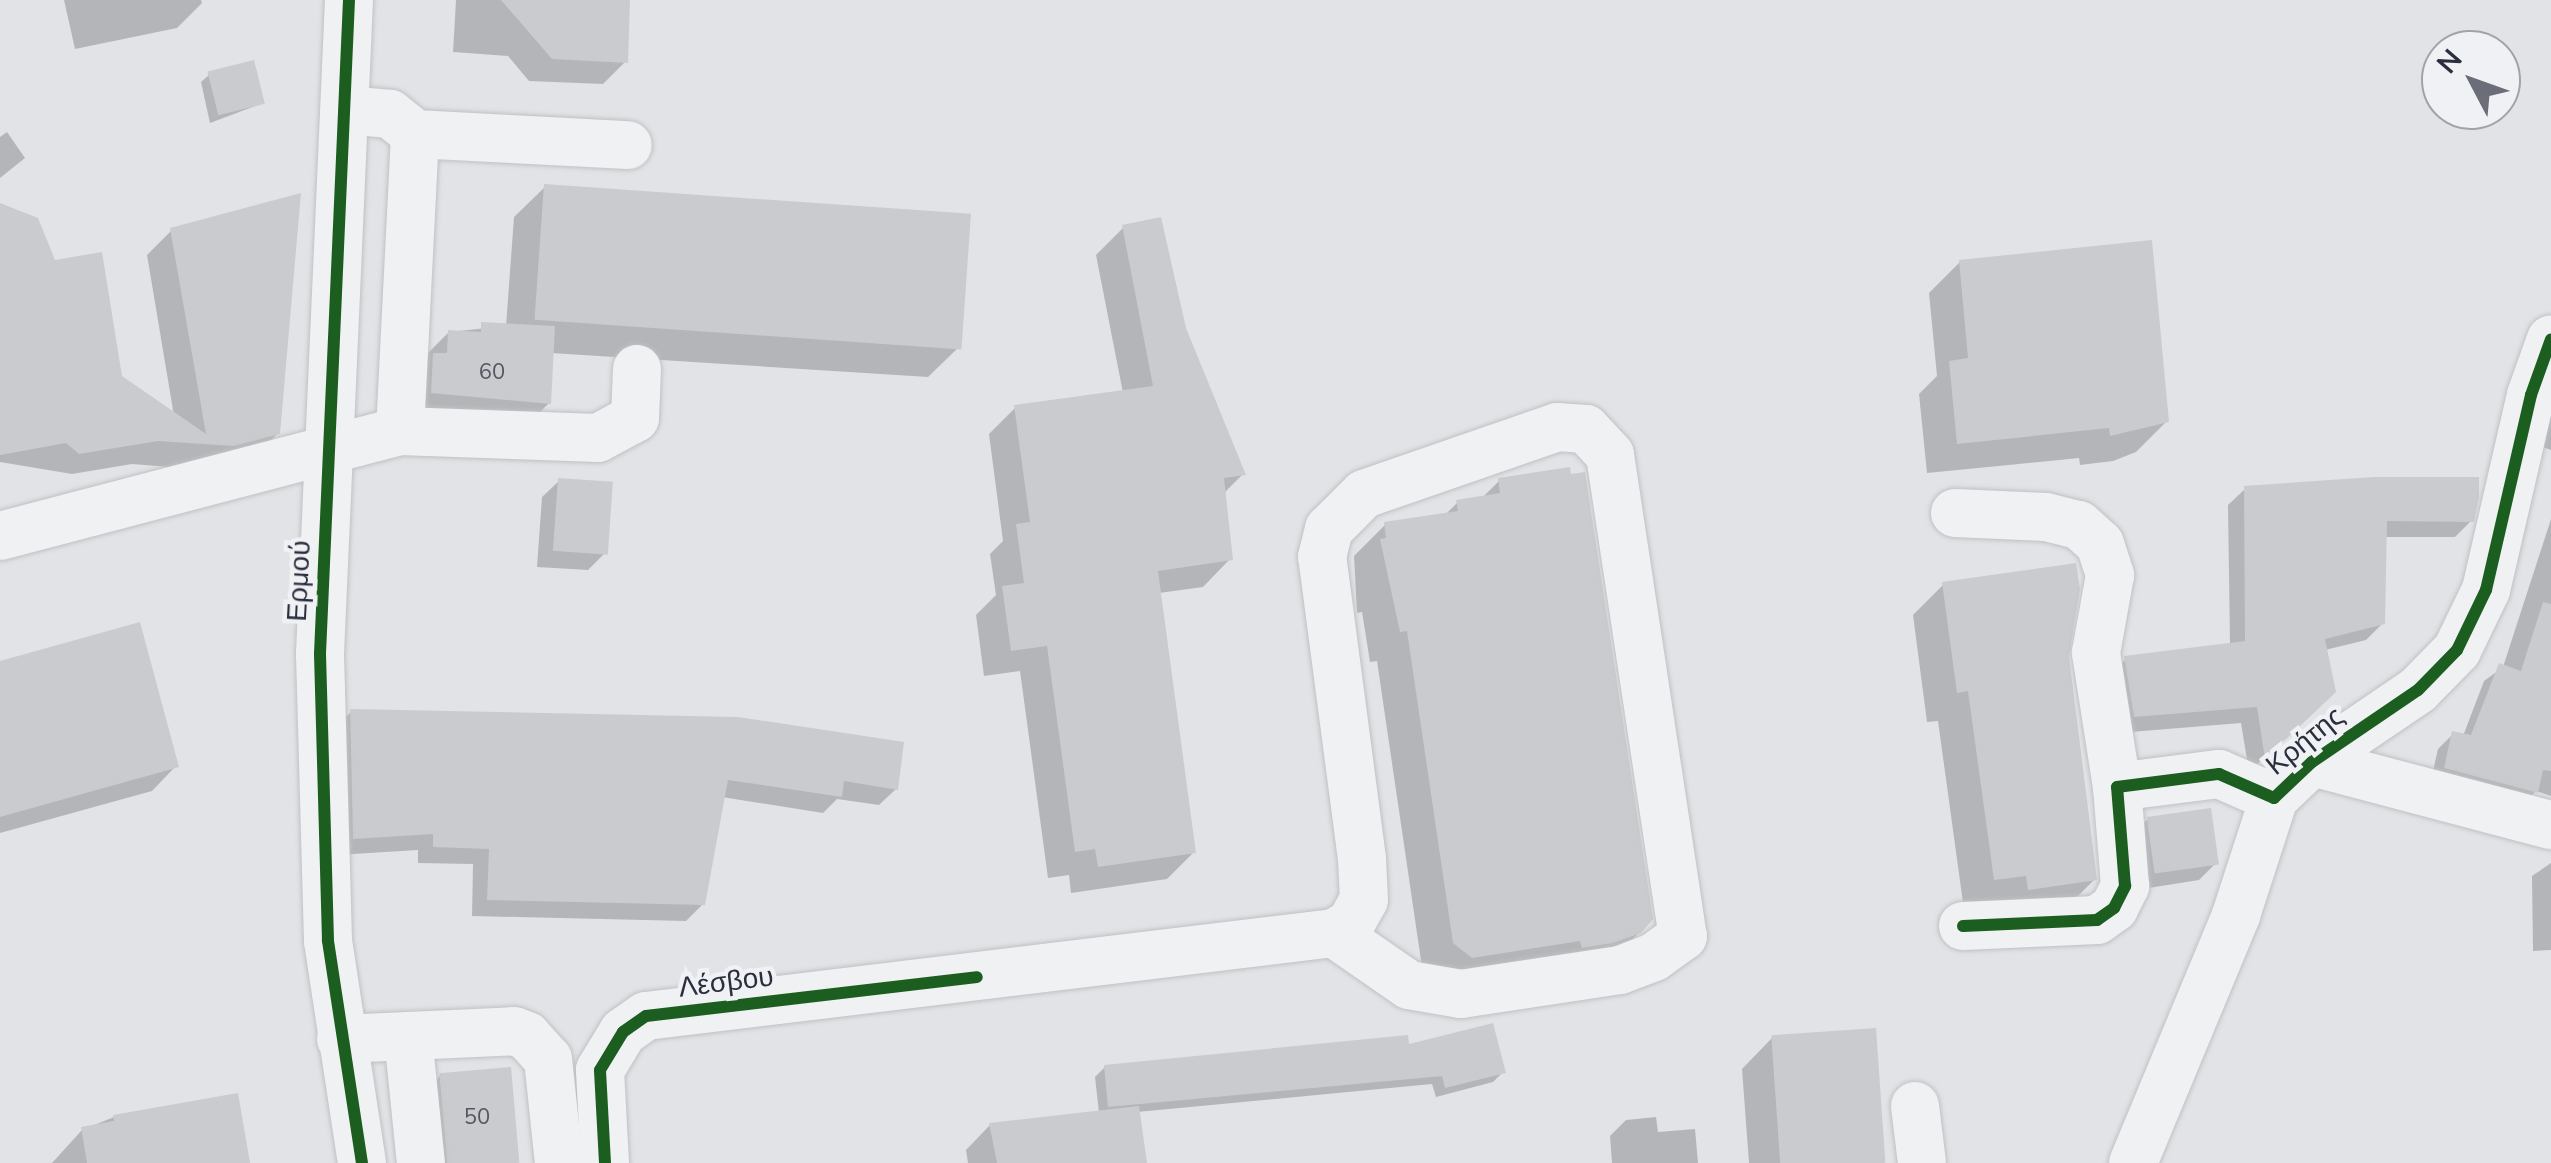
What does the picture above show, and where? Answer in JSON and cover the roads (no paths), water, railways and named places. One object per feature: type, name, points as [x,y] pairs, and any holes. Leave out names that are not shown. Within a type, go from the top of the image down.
[{"type":"street","name":"Ερμού","points":[[349,0],[320,654],[322,841],[341,1039],[362,1163]]},
{"type":"street","points":[[346,110],[390,114],[415,134],[628,145]]},
{"type":"street","points":[[400,430],[415,134]]},
{"type":"street","name":"Κρήτης","points":[[2117,787],[2219,774],[2274,798],[2312,762],[2418,690],[2457,650],[2486,590],[2530,395],[2551,339]]},
{"type":"street","points":[[0,536],[400,430],[598,438],[636,418],[637,369]]},
{"type":"street","points":[[1557,427],[1586,429],[1610,454],[1683,936],[1654,957],[1620,970],[1462,994],[1410,985],[1334,933],[1350,923],[1364,900],[1322,557],[1329,529],[1364,494],[1557,427]]},
{"type":"street","points":[[1954,513],[2046,517],[2079,525],[2100,544],[2110,575],[2096,653],[2117,787],[2125,886],[2114,908],[2097,920],[1963,926]]},
{"type":"street","points":[[2312,762],[2551,825]]},
{"type":"street","points":[[2133,1163],[2236,915],[2274,798]]},
{"type":"street","name":"Λέσβου","points":[[606,1163],[600,1070],[622,1032],[646,1016],[1334,933]]},
{"type":"street","points":[[341,1039],[514,1030],[528,1036],[548,1059],[558,1163]]},
{"type":"street","points":[[408,1036],[422,1163]]},
{"type":"street","points":[[1915,1106],[1922,1163]]}]
